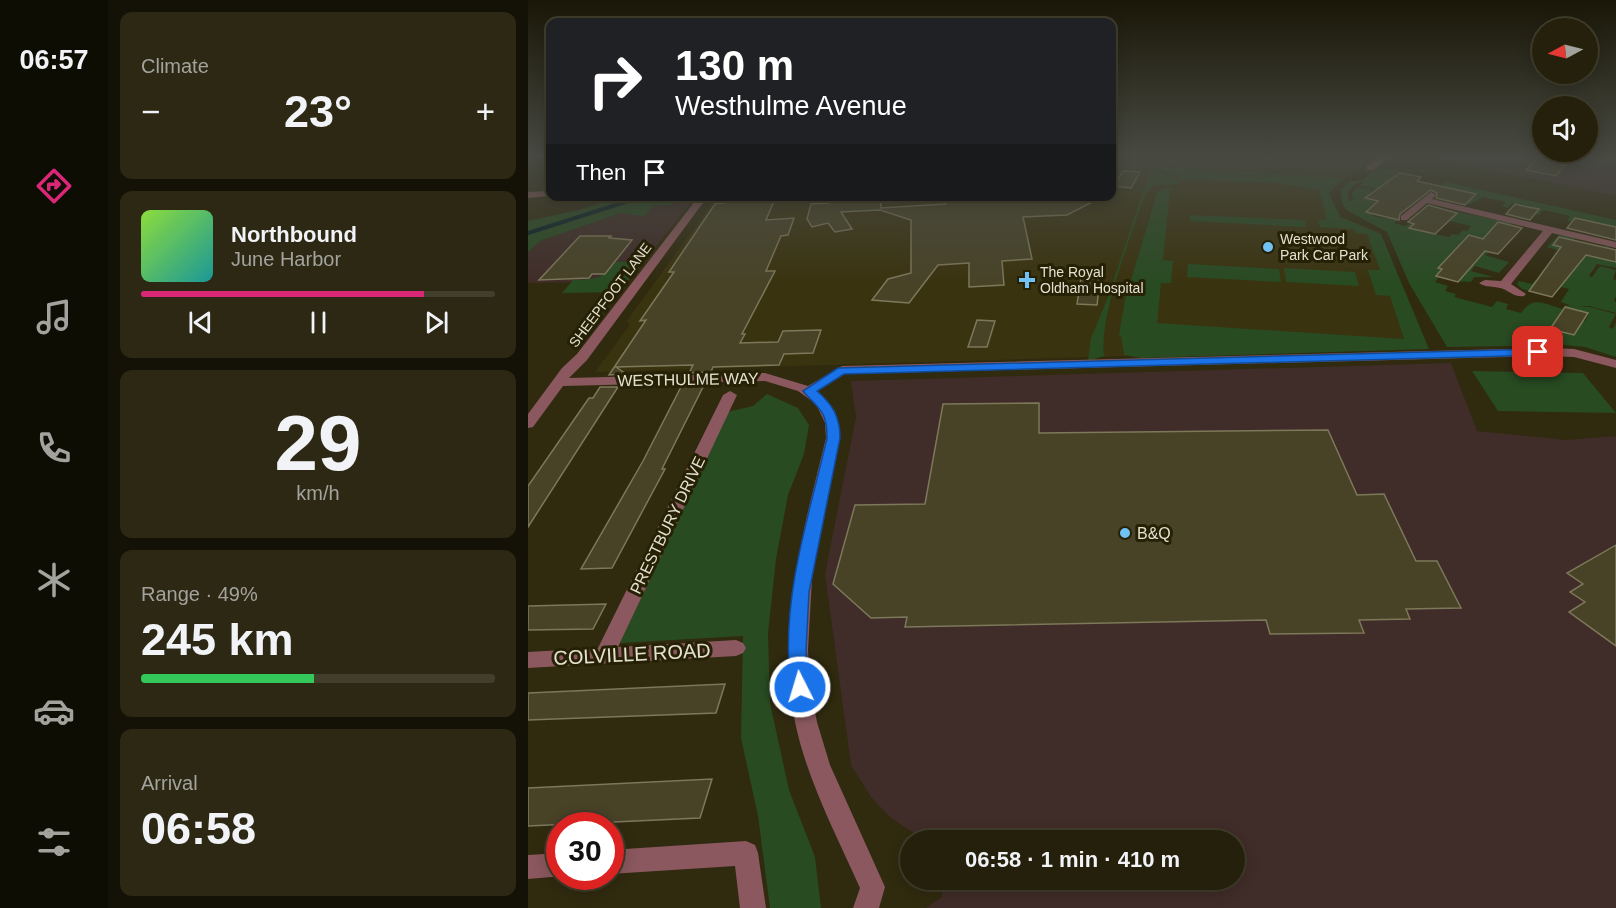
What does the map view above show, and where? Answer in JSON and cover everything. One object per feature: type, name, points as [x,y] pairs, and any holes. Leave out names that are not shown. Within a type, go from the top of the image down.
[{"type":"street","points":[[1420,217],[1406,216],[1425,199]]},
{"type":"street","points":[[1437,199],[1616,245]]},
{"type":"street","name":"SHEEPFOOT LANE","points":[[528,424],[700,201]]},
{"type":"street","points":[[1504,285],[1524,261],[1528,249],[1551,228]]},
{"type":"street","points":[[1485,283],[1504,285],[1520,294]]},
{"type":"street","points":[[809,391],[842,370],[1550,352],[1574,353],[1616,364]]},
{"type":"street","name":"WESTHULME WAY","points":[[560,381],[751,376],[785,381],[809,391],[830,412],[834,423],[834,438],[800,592],[797,650],[800,687],[807,723],[827,787],[873,887],[866,908]]},
{"type":"street","name":"PRESTBURY DRIVE","points":[[604,656],[730,395]]},
{"type":"street","name":"COLVILLE ROAD","points":[[528,660],[736,648]]},
{"type":"street","points":[[624,861],[746,853],[753,908]]},
{"type":"street","points":[[528,867],[546,866]]},
{"type":"shaded area","name":"The Royal Oldham Hospital","points":[[1332,199],[1340,217],[1378,231],[1424,347],[595,372],[629,326],[626,322],[714,201]]},
{"type":"shaded area","points":[[692,201],[628,281],[528,283],[528,252],[540,241],[651,203]]},
{"type":"shaded area","points":[[1451,363],[1477,431],[1566,440],[1616,436],[1616,908],[926,908],[942,897],[942,890],[1245,890],[1245,830],[909,830],[890,817],[871,797],[851,765],[825,574],[856,417],[851,381]]},
{"type":"green space","points":[[1141,199],[1143,199],[1111,297],[1106,319],[1104,356],[1088,361],[1091,338],[1108,297]]},
{"type":"green space","points":[[1155,199],[1169,199],[1163,260],[1173,261],[1171,283],[1161,283],[1157,323],[1404,339],[1390,296],[1376,295],[1368,270],[1380,270],[1367,234],[1356,233],[1354,229],[1320,227],[1318,220],[1327,220],[1321,199],[1332,199],[1340,217],[1381,234],[1429,349],[1141,358],[1124,355],[1119,335],[1125,300]]},
{"type":"green space","points":[[1342,199],[1369,199],[1384,203],[1376,202],[1369,208],[1374,214],[1372,216],[1397,220],[1394,223],[1405,226],[1415,222],[1410,228],[1449,237],[1452,234],[1458,235],[1463,230],[1467,231],[1471,226],[1425,215],[1429,206],[1512,223],[1510,225],[1499,222],[1487,234],[1486,239],[1480,238],[1472,248],[1498,254],[1485,255],[1509,262],[1499,273],[1475,266],[1471,271],[1493,277],[1474,277],[1471,282],[1454,281],[1465,269],[1438,268],[1442,269],[1435,282],[1448,286],[1445,291],[1456,294],[1454,297],[1492,307],[1497,301],[1508,304],[1506,309],[1521,313],[1530,304],[1540,302],[1563,309],[1550,329],[1573,335],[1579,320],[1585,321],[1589,314],[1564,307],[1566,305],[1590,307],[1616,314],[1609,327],[1613,329],[1616,322],[1616,357],[1585,347],[1564,345],[1447,347],[1409,283],[1387,232],[1348,211],[1342,204]]},
{"type":"green space","points":[[1439,199],[1468,199],[1479,199],[1470,204],[1456,200],[1453,203]]},
{"type":"green space","points":[[1494,199],[1524,199],[1616,220],[1616,230],[1607,225],[1580,219],[1577,223],[1567,221],[1570,216],[1543,210],[1539,215],[1533,213],[1536,209],[1512,203],[1508,208],[1502,206],[1506,202]]},
{"type":"green space","points":[[607,201],[674,201],[671,205],[654,206],[644,216],[621,213],[540,241],[528,252],[528,221],[579,210]]},
{"type":"green space","points":[[1190,215],[1305,220],[1306,227],[1190,221]]},
{"type":"green space","points":[[1560,234],[1576,238],[1574,241],[1602,251],[1606,246],[1610,247],[1599,258],[1616,262],[1616,268],[1597,264],[1589,276],[1592,277],[1600,266],[1616,270],[1613,279],[1616,280],[1614,301],[1616,302],[1616,313],[1561,302],[1569,289],[1546,283],[1538,293],[1522,289],[1517,284],[1519,281],[1532,284],[1535,280],[1561,286],[1568,276],[1566,257],[1555,254],[1558,250],[1547,247]]},
{"type":"green space","points":[[643,261],[619,292],[562,293],[573,280],[598,277],[616,262]]},
{"type":"green space","points":[[1188,264],[1279,269],[1281,282],[1187,277]]},
{"type":"green space","points":[[1284,268],[1355,272],[1359,286],[1286,282]]},
{"type":"green space","points":[[1472,371],[1583,373],[1616,413],[1498,411]]},
{"type":"green space","points":[[767,394],[798,408],[809,425],[804,454],[788,495],[776,559],[768,633],[770,703],[789,790],[815,857],[821,908],[770,908],[758,816],[741,738],[743,636],[620,643],[727,412],[753,406]]},
{"type":"building","points":[[1371,199],[1419,199],[1400,214],[1399,220],[1366,212],[1378,201]]},
{"type":"building","points":[[1442,199],[1471,199],[1465,205]]},
{"type":"building","points":[[725,201],[774,201],[766,220],[794,218],[788,235],[781,236],[766,271],[775,271],[742,334],[745,334],[740,343],[778,342],[783,331],[821,330],[813,353],[784,354],[779,365],[713,367],[711,372],[689,373],[693,365],[616,367],[626,374],[609,375],[646,320],[640,321],[674,272],[669,272],[716,203]]},
{"type":"building","points":[[830,201],[881,201],[881,208],[945,204],[945,201],[1094,201],[1067,215],[1023,217],[1032,259],[1002,261],[1004,285],[969,287],[969,263],[938,265],[909,303],[872,300],[888,279],[911,273],[911,220],[880,210],[841,212],[852,229],[835,232],[828,223],[812,227],[807,219],[811,204],[829,203]]},
{"type":"building","points":[[1515,204],[1539,209],[1530,220],[1506,214]]},
{"type":"building","points":[[1428,205],[1457,213],[1435,234],[1409,228],[1414,224],[1408,222]]},
{"type":"building","points":[[1575,218],[1616,227],[1616,240],[1567,228]]},
{"type":"building","points":[[1498,222],[1522,228],[1498,254],[1485,251],[1458,282],[1436,276],[1442,269],[1438,268],[1469,235],[1483,239]]},
{"type":"building","points":[[580,236],[611,236],[609,238],[632,240],[605,274],[592,274],[589,278],[539,280]]},
{"type":"building","points":[[1559,237],[1616,250],[1616,262],[1586,255],[1552,297],[1529,291],[1561,247],[1553,245]]},
{"type":"building","points":[[1081,278],[1100,279],[1097,305],[1077,304]]},
{"type":"building","points":[[1565,307],[1588,313],[1574,335],[1550,329]]},
{"type":"building","points":[[977,320],[995,321],[987,347],[968,347]]},
{"type":"building","points":[[682,385],[704,385],[662,469],[665,469],[612,568],[581,569],[643,461]]},
{"type":"building","points":[[600,387],[618,387],[528,527],[528,486],[589,398],[593,398]]},
{"type":"building","name":"B&Q","points":[[1039,403],[1039,433],[1328,430],[1357,495],[1384,494],[1416,561],[1437,561],[1461,608],[1406,609],[1410,619],[1359,620],[1364,633],[1270,634],[1266,620],[905,627],[907,617],[871,618],[833,584],[855,505],[925,504],[943,404]]},
{"type":"building","points":[[1616,545],[1616,646],[1569,612],[1585,602],[1570,592],[1583,584],[1567,573]]},
{"type":"building","points":[[606,604],[593,629],[528,630],[528,606]]},
{"type":"building","points":[[725,684],[716,713],[528,720],[528,693]]},
{"type":"building","points":[[712,779],[700,818],[624,822],[624,812],[546,812],[546,825],[528,826],[528,788]]},
{"type":"waterway","points":[[528,233],[628,201]]},
{"type":"place","name":"Westwood Park Car Park","points":[[1268,247]]},
{"type":"place","name":"The Royal Oldham Hospital","points":[[1027,280]]},
{"type":"place","name":"B&Q","points":[[1125,533]]},
{"type":"route","points":[[800,687],[797,650],[800,592],[834,438],[834,423],[830,412],[809,391],[842,370],[851,372],[1538,352]]}]
